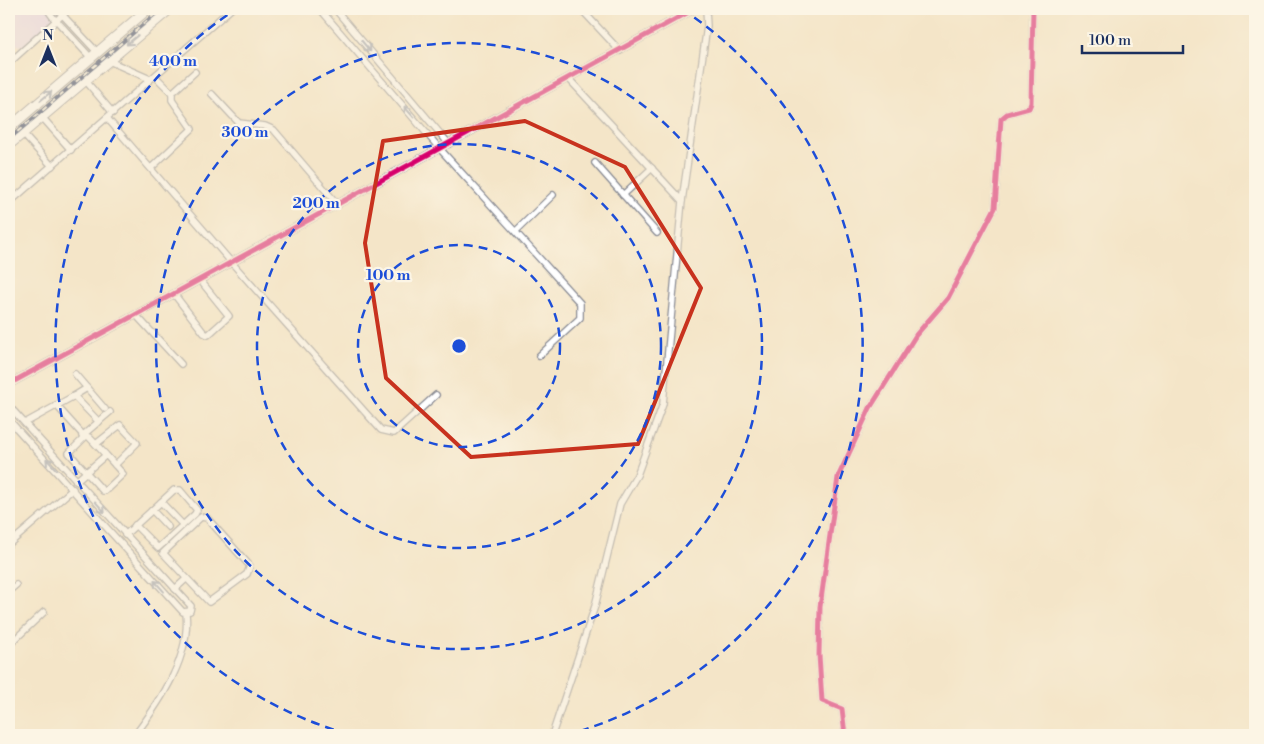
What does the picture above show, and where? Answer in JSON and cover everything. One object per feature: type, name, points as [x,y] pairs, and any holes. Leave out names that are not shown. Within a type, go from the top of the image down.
[{"type":"main road","points":[[9,128],[148,9]]},
{"type":"main road","points":[[9,145],[170,9]]},
{"type":"street","points":[[47,9],[56,20],[95,55]]},
{"type":"street","points":[[57,9],[95,55]]},
{"type":"street","points":[[9,63],[69,9]]},
{"type":"street","points":[[9,203],[231,9]]},
{"type":"street","points":[[320,9],[440,149],[516,230],[580,303],[582,314],[576,324],[539,356]]},
{"type":"street","points":[[335,9],[449,144]]},
{"type":"street","points":[[581,9],[620,51]]},
{"type":"street","points":[[9,384],[694,9]]},
{"type":"street","points":[[552,735],[595,606],[620,504],[637,475],[663,404],[682,201],[707,26],[706,9]]},
{"type":"street","points":[[845,735],[842,709],[822,701],[819,655],[820,607],[838,477],[870,408],[916,335],[948,298],[995,208],[1001,119],[1007,114],[1029,108],[1031,103],[1033,9]]},
{"type":"street","points":[[109,61],[152,78],[172,93]]},
{"type":"street","points":[[151,168],[192,129],[172,100],[172,93],[195,72]]},
{"type":"street","points":[[569,79],[682,201]]},
{"type":"street","points":[[85,80],[113,113]]},
{"type":"street","points":[[212,94],[240,123],[265,126],[274,130],[338,204]]},
{"type":"street","points":[[42,117],[71,150]]},
{"type":"street","points":[[107,118],[232,263],[381,430],[394,433],[436,395]]},
{"type":"street","points":[[22,133],[52,166]]},
{"type":"street","points":[[595,163],[657,233]]},
{"type":"street","points":[[623,195],[652,168]]},
{"type":"street","points":[[516,230],[553,195]]},
{"type":"street","points":[[174,294],[204,333],[208,335],[229,316],[200,280]]},
{"type":"street","points":[[136,315],[181,364]]},
{"type":"street","points":[[70,446],[99,422],[108,410],[75,374]]},
{"type":"street","points":[[25,423],[87,388]]},
{"type":"street","points":[[74,396],[99,422]]},
{"type":"street","points":[[56,405],[83,435]]},
{"type":"street","points":[[9,406],[191,606],[191,609],[186,613]]},
{"type":"street","points":[[9,420],[182,612],[186,613]]},
{"type":"street","points":[[96,444],[119,424],[131,436],[136,444],[115,465]]},
{"type":"street","points":[[86,436],[96,444],[123,475],[105,491],[69,451],[86,436]]},
{"type":"street","points":[[76,481],[106,455]]},
{"type":"street","points":[[9,544],[73,489]]},
{"type":"street","points":[[125,535],[174,490],[180,490],[197,510],[183,526],[158,548],[135,526]]},
{"type":"street","points":[[161,502],[183,526]]},
{"type":"street","points":[[152,510],[168,526]]},
{"type":"street","points":[[201,517],[207,518],[250,566],[246,574],[209,602],[186,579],[163,552],[201,517]]},
{"type":"street","points":[[141,552],[152,543]]},
{"type":"street","points":[[175,589],[186,579]]},
{"type":"street","points":[[9,592],[16,585]]},
{"type":"street","points":[[9,645],[44,612]]},
{"type":"street","points":[[135,735],[159,703],[176,668],[188,627],[186,613]]},
{"type":"highlighted area","points":[[525,121],[625,167],[701,288],[638,444],[471,457],[386,378],[365,243],[383,141]]},
{"type":"shaded area","points":[[9,9],[69,9],[25,47],[9,43]]},
{"type":"railway","points":[[9,139],[161,9]]},
{"type":"cycle path","points":[[9,384],[694,9]]},
{"type":"cycle path","points":[[845,735],[842,709],[822,701],[819,655],[820,607],[838,477],[870,408],[916,335],[948,298],[995,208],[1001,119],[1007,114],[1029,108],[1031,103],[1033,9]]}]
